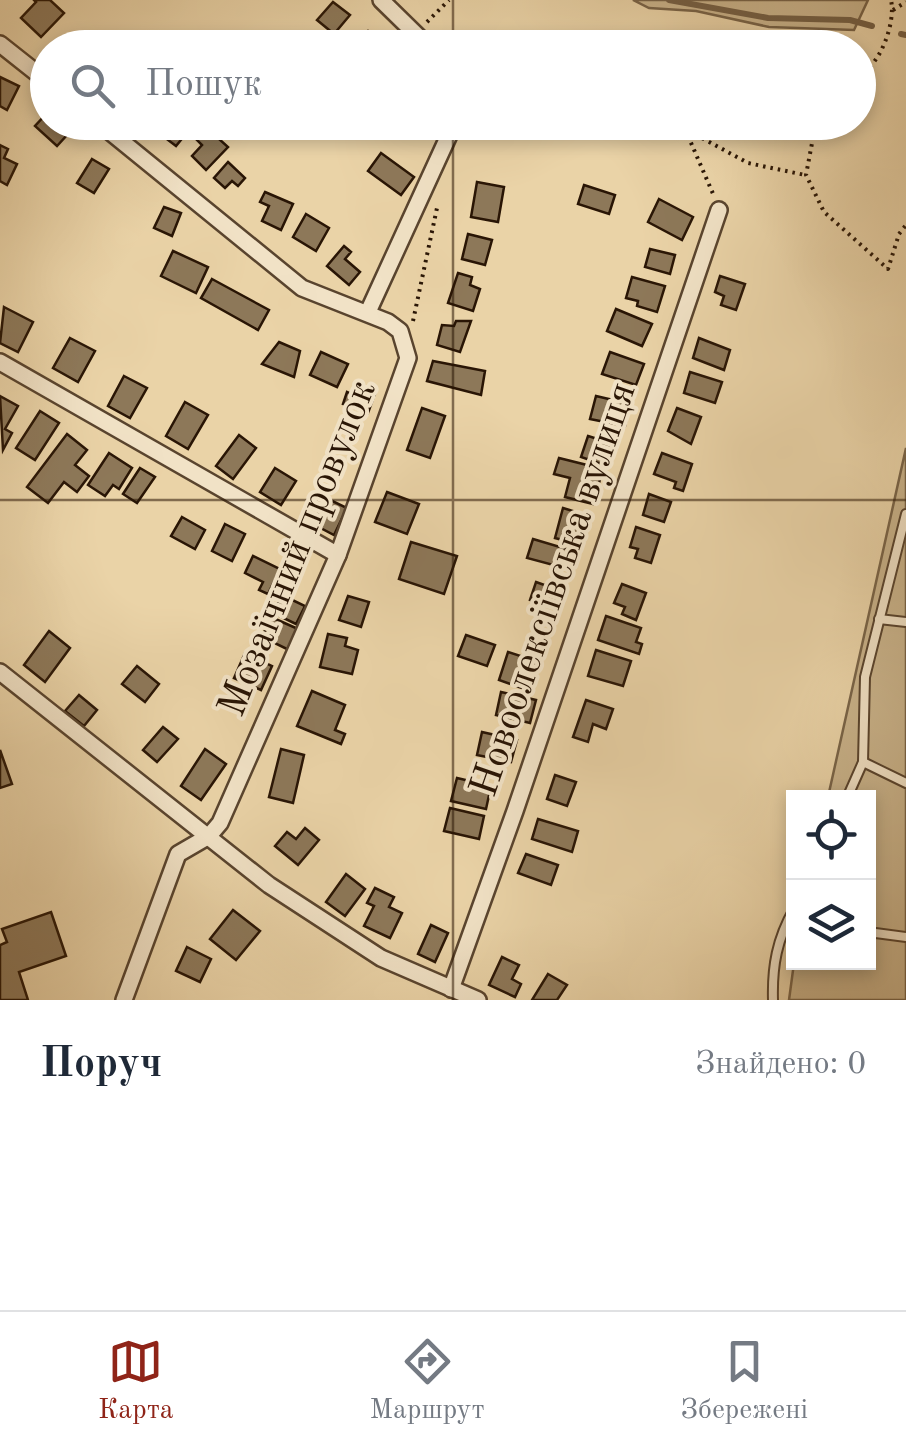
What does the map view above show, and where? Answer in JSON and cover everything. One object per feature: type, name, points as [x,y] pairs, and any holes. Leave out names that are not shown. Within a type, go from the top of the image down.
[{"type":"street","points":[[380,0],[414,30]]},
{"type":"street","points":[[0,44],[30,68]]},
{"type":"street","name":"Мозаїчний провулок","points":[[120,140],[302,288],[368,312],[400,331],[408,346],[407,370],[338,555],[220,823],[209,836],[178,854],[124,1000]]},
{"type":"street","points":[[368,312],[447,140]]},
{"type":"street","name":"Новоолексіївська вулиця","points":[[450,988],[516,811],[719,210]]},
{"type":"street","points":[[0,362],[338,555]]},
{"type":"street","points":[[0,672],[269,885],[382,958],[478,1000]]},
{"type":"lane","points":[[851,790],[864,762],[865,677],[906,514]]},
{"type":"lane","points":[[879,620],[906,622]]},
{"type":"lane","points":[[864,762],[906,783]]},
{"type":"lane","points":[[773,1000],[772,971],[786,933]]},
{"type":"lane","points":[[876,933],[906,937]]},
{"type":"path","points":[[420,30],[449,0]]},
{"type":"path","points":[[876,59],[893,10],[891,0]]},
{"type":"path","points":[[893,10],[906,2]]},
{"type":"path","points":[[692,140],[719,210]]},
{"type":"path","points":[[706,140],[748,162],[806,175]]},
{"type":"path","points":[[813,140],[806,175],[824,212],[888,269],[898,234],[906,226]]},
{"type":"path","points":[[408,346],[438,200]]},
{"type":"shaded area","points":[[633,0],[868,0],[854,30],[769,27],[696,11],[649,8]]},
{"type":"shaded area","points":[[906,448],[906,1000],[789,1000],[793,970],[876,970],[876,790],[830,790]]},
{"type":"building","points":[[50,0],[64,13],[48,30],[34,30],[21,18],[36,2]]},
{"type":"building","points":[[333,2],[350,15],[337,30],[329,30],[317,20]]},
{"type":"building","points":[[0,77],[19,86],[7,110],[0,106]]},
{"type":"building","points":[[197,140],[220,140],[228,147],[206,170],[192,156],[202,145]]},
{"type":"building","points":[[0,145],[8,149],[4,158],[17,164],[7,185],[0,181]]},
{"type":"building","points":[[381,153],[414,177],[401,195],[368,171]]},
{"type":"building","points":[[92,159],[109,169],[94,193],[77,183]]},
{"type":"building","points":[[228,162],[245,178],[238,186],[232,181],[225,188],[214,178]]},
{"type":"building","points":[[477,182],[504,187],[498,222],[471,217]]},
{"type":"building","points":[[584,185],[615,195],[609,214],[578,204]]},
{"type":"building","points":[[265,192],[293,204],[281,230],[262,221],[269,206],[260,202]]},
{"type":"building","points":[[659,199],[693,217],[682,240],[648,222]]},
{"type":"building","points":[[164,207],[181,213],[172,236],[154,228]]},
{"type":"building","points":[[306,214],[329,228],[316,251],[293,237]]},
{"type":"building","points":[[468,234],[492,240],[485,265],[462,259]]},
{"type":"building","points":[[344,246],[351,252],[345,259],[360,272],[349,285],[327,266]]},
{"type":"building","points":[[650,249],[675,255],[670,274],[645,267]]},
{"type":"building","points":[[173,251],[208,267],[196,293],[161,276]]},
{"type":"building","points":[[458,273],[472,277],[470,285],[480,289],[473,311],[448,303]]},
{"type":"building","points":[[720,276],[745,284],[736,310],[721,305],[724,296],[715,292]]},
{"type":"building","points":[[632,277],[665,286],[657,312],[626,298]]},
{"type":"building","points":[[212,279],[269,310],[258,330],[201,298]]},
{"type":"building","points":[[4,307],[33,322],[18,352],[0,343]]},
{"type":"building","points":[[616,309],[652,324],[642,346],[607,331]]},
{"type":"building","points":[[456,321],[471,321],[460,352],[437,345],[442,325],[454,326]]},
{"type":"building","points":[[70,338],[95,351],[78,382],[53,368]]},
{"type":"building","points":[[699,338],[730,350],[724,370],[693,358]]},
{"type":"building","points":[[279,342],[300,351],[294,377],[262,364]]},
{"type":"building","points":[[321,352],[348,364],[337,387],[310,375]]},
{"type":"building","points":[[610,352],[644,364],[636,385],[602,374]]},
{"type":"building","points":[[433,361],[485,371],[481,395],[427,381]]},
{"type":"building","points":[[690,372],[722,382],[715,403],[684,393]]},
{"type":"building","points":[[124,376],[147,388],[130,418],[108,406]]},
{"type":"building","points":[[360,386],[376,391],[368,413],[343,404],[347,392],[356,396]]},
{"type":"building","points":[[0,396],[18,406],[5,429],[12,433],[3,450]]},
{"type":"building","points":[[596,396],[630,404],[625,426],[590,419]]},
{"type":"building","points":[[185,402],[208,415],[188,449],[166,436]]},
{"type":"building","points":[[422,408],[445,416],[430,458],[407,450]]},
{"type":"building","points":[[677,408],[701,417],[691,444],[668,431]]},
{"type":"building","points":[[40,411],[59,423],[35,460],[16,448]]},
{"type":"building","points":[[67,434],[87,450],[75,465],[89,476],[77,492],[64,482],[48,503],[27,487]]},
{"type":"building","points":[[239,435],[256,448],[233,479],[216,466]]},
{"type":"building","points":[[588,436],[614,444],[607,466],[581,457]]},
{"type":"building","points":[[109,453],[132,468],[119,489],[113,485],[105,496],[88,485]]},
{"type":"building","points":[[662,453],[692,464],[683,491],[674,488],[676,482],[654,474]]},
{"type":"building","points":[[559,458],[603,469],[593,504],[565,497],[570,478],[554,474]]},
{"type":"building","points":[[140,468],[155,477],[137,503],[123,494]]},
{"type":"building","points":[[275,468],[296,481],[281,505],[260,492]]},
{"type":"building","points":[[387,492],[419,504],[407,534],[375,522]]},
{"type":"building","points":[[649,494],[671,502],[664,522],[643,515]]},
{"type":"building","points":[[326,498],[347,508],[334,535],[313,524]]},
{"type":"building","points":[[563,508],[586,515],[578,544],[555,538]]},
{"type":"building","points":[[182,517],[205,530],[195,549],[171,536]]},
{"type":"building","points":[[225,524],[245,534],[232,561],[212,551]]},
{"type":"building","points":[[636,527],[660,535],[651,563],[635,558],[638,549],[630,547]]},
{"type":"building","points":[[533,539],[577,552],[572,570],[527,558]]},
{"type":"building","points":[[411,542],[457,556],[444,594],[399,579]]},
{"type":"building","points":[[253,556],[280,569],[268,594],[259,590],[263,582],[245,573]]},
{"type":"building","points":[[536,582],[564,592],[558,609],[530,600]]},
{"type":"building","points":[[622,584],[646,593],[636,620],[622,614],[625,607],[614,603]]},
{"type":"building","points":[[282,595],[305,606],[296,624],[273,613]]},
{"type":"building","points":[[348,596],[369,602],[361,627],[339,620]]},
{"type":"building","points":[[606,616],[641,628],[636,642],[642,644],[639,654],[598,640]]},
{"type":"building","points":[[271,617],[298,629],[289,650],[262,637]]},
{"type":"building","points":[[49,631],[70,648],[45,682],[24,665]]},
{"type":"building","points":[[328,634],[347,638],[345,646],[358,650],[352,674],[320,667]]},
{"type":"building","points":[[466,635],[495,645],[487,666],[458,656]]},
{"type":"building","points":[[596,650],[631,661],[623,686],[588,676]]},
{"type":"building","points":[[508,652],[539,662],[530,691],[499,680]]},
{"type":"building","points":[[245,653],[272,666],[261,690],[234,678]]},
{"type":"building","points":[[137,666],[159,684],[145,702],[122,684]]},
{"type":"building","points":[[312,691],[345,705],[335,730],[345,734],[341,744],[297,726]]},
{"type":"building","points":[[501,692],[536,700],[530,723],[496,715]]},
{"type":"building","points":[[79,695],[97,710],[84,726],[65,711]]},
{"type":"building","points":[[586,700],[613,709],[606,729],[593,724],[588,742],[573,737]]},
{"type":"building","points":[[163,727],[178,739],[157,762],[143,750]]},
{"type":"building","points":[[482,732],[517,740],[511,762],[477,755]]},
{"type":"building","points":[[205,749],[226,764],[201,800],[181,786]]},
{"type":"building","points":[[281,749],[304,755],[293,803],[269,797]]},
{"type":"building","points":[[0,750],[12,784],[0,788]]},
{"type":"building","points":[[555,775],[576,782],[567,806],[547,799]]},
{"type":"building","points":[[457,778],[491,786],[486,809],[451,801]]},
{"type":"building","points":[[450,808],[484,816],[479,839],[444,831]]},
{"type":"building","points":[[538,819],[578,831],[572,852],[532,839]]},
{"type":"building","points":[[305,828],[319,840],[298,865],[275,846],[287,832],[296,839]]},
{"type":"building","points":[[526,854],[558,865],[551,885],[518,873]]},
{"type":"building","points":[[346,874],[365,889],[345,916],[326,902]]},
{"type":"building","points":[[375,888],[394,897],[389,907],[402,913],[390,938],[364,926],[374,906],[367,903]]},
{"type":"building","points":[[233,910],[260,931],[236,960],[210,939]]},
{"type":"building","points":[[51,912],[66,956],[19,972],[28,1000],[0,1000],[0,945],[7,942],[2,929]]},
{"type":"building","points":[[431,925],[448,933],[435,962],[418,954]]},
{"type":"building","points":[[187,947],[211,959],[200,982],[176,971]]},
{"type":"building","points":[[502,957],[519,965],[512,979],[521,984],[515,997],[489,985]]},
{"type":"building","points":[[548,974],[567,985],[557,1000],[532,1000]]},
{"type":"waterway","points":[[669,0],[768,18],[850,20],[872,26]]},
{"type":"waterway","points":[[901,34],[906,35]]}]
